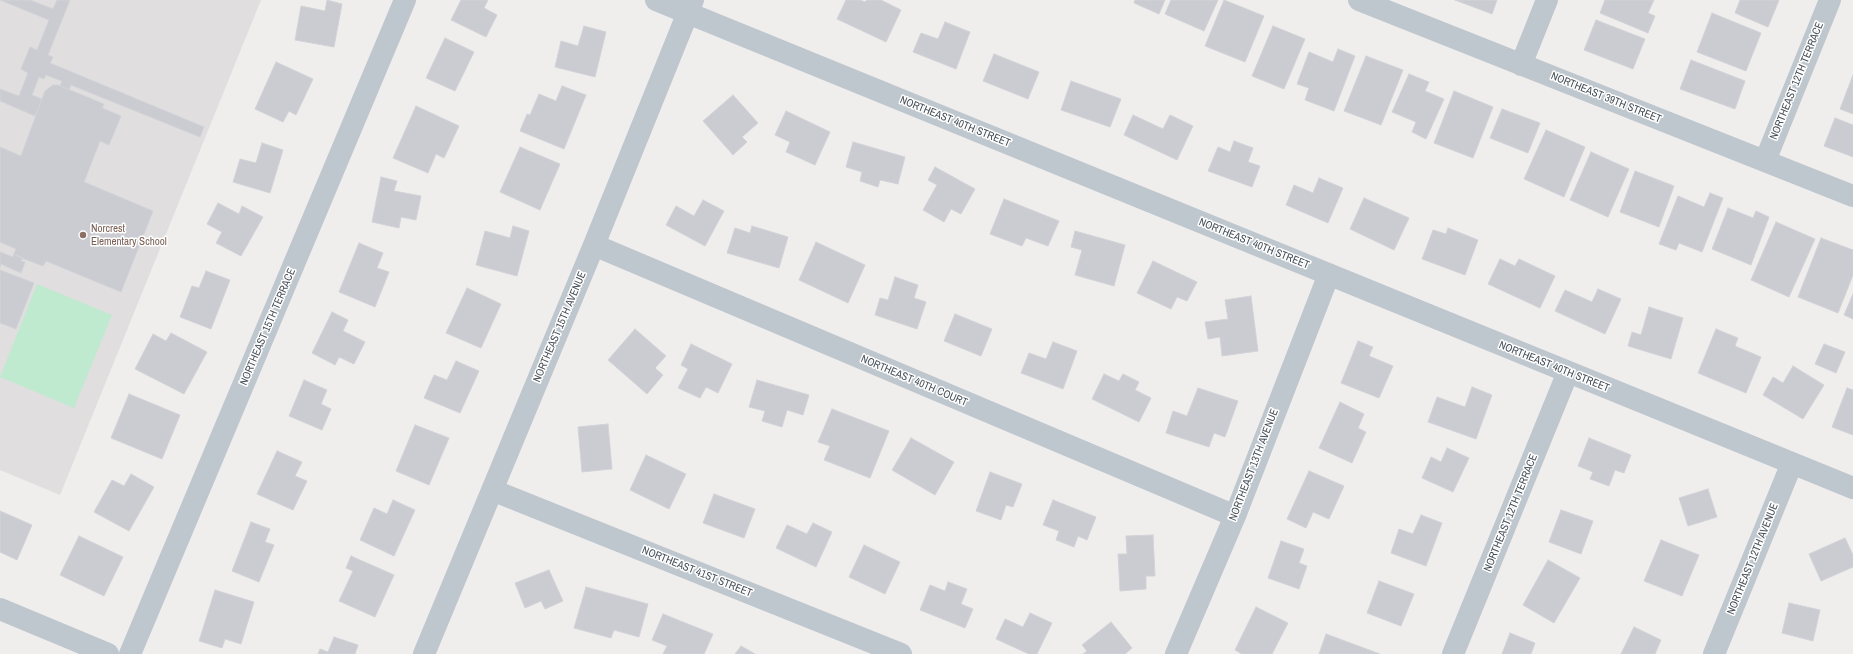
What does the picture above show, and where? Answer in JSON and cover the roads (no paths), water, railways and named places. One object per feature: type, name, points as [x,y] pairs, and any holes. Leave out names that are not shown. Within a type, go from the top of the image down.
[{"type":"street","name":"NORTHEAST 15TH TERRACE","points":[[130,654],[405,0]]},
{"type":"street","name":"NORTHEAST 40TH STREET","points":[[656,0],[690,6],[1329,274],[1853,488]]},
{"type":"street","name":"NORTHEAST 39TH STREET","points":[[1359,0],[1853,196]]},
{"type":"street","points":[[1521,65],[1547,0]]},
{"type":"street","name":"NORTHEAST 12TH TERRACE","points":[[1765,161],[1830,0]]},
{"type":"street","name":"NORTHEAST 15TH AVENUE","points":[[424,654],[594,246],[690,6]]},
{"type":"street","name":"NORTHEAST 40TH COURT","points":[[594,246],[1235,516]]},
{"type":"street","name":"NORTHEAST 13TH AVENUE","points":[[1176,654],[1235,516],[1329,274]]},
{"type":"street","name":"NORTHEAST 12TH TERRACE","points":[[1453,654],[1568,372]]},
{"type":"street","name":"NORTHEAST 12TH AVENUE","points":[[1714,654],[1792,463]]},
{"type":"street","name":"NORTHEAST 41ST STREET","points":[[492,490],[901,654]]},
{"type":"street","points":[[0,609],[108,654]]},
{"type":"place","name":"Norcrest Elementary School","points":[[83,235]]}]
